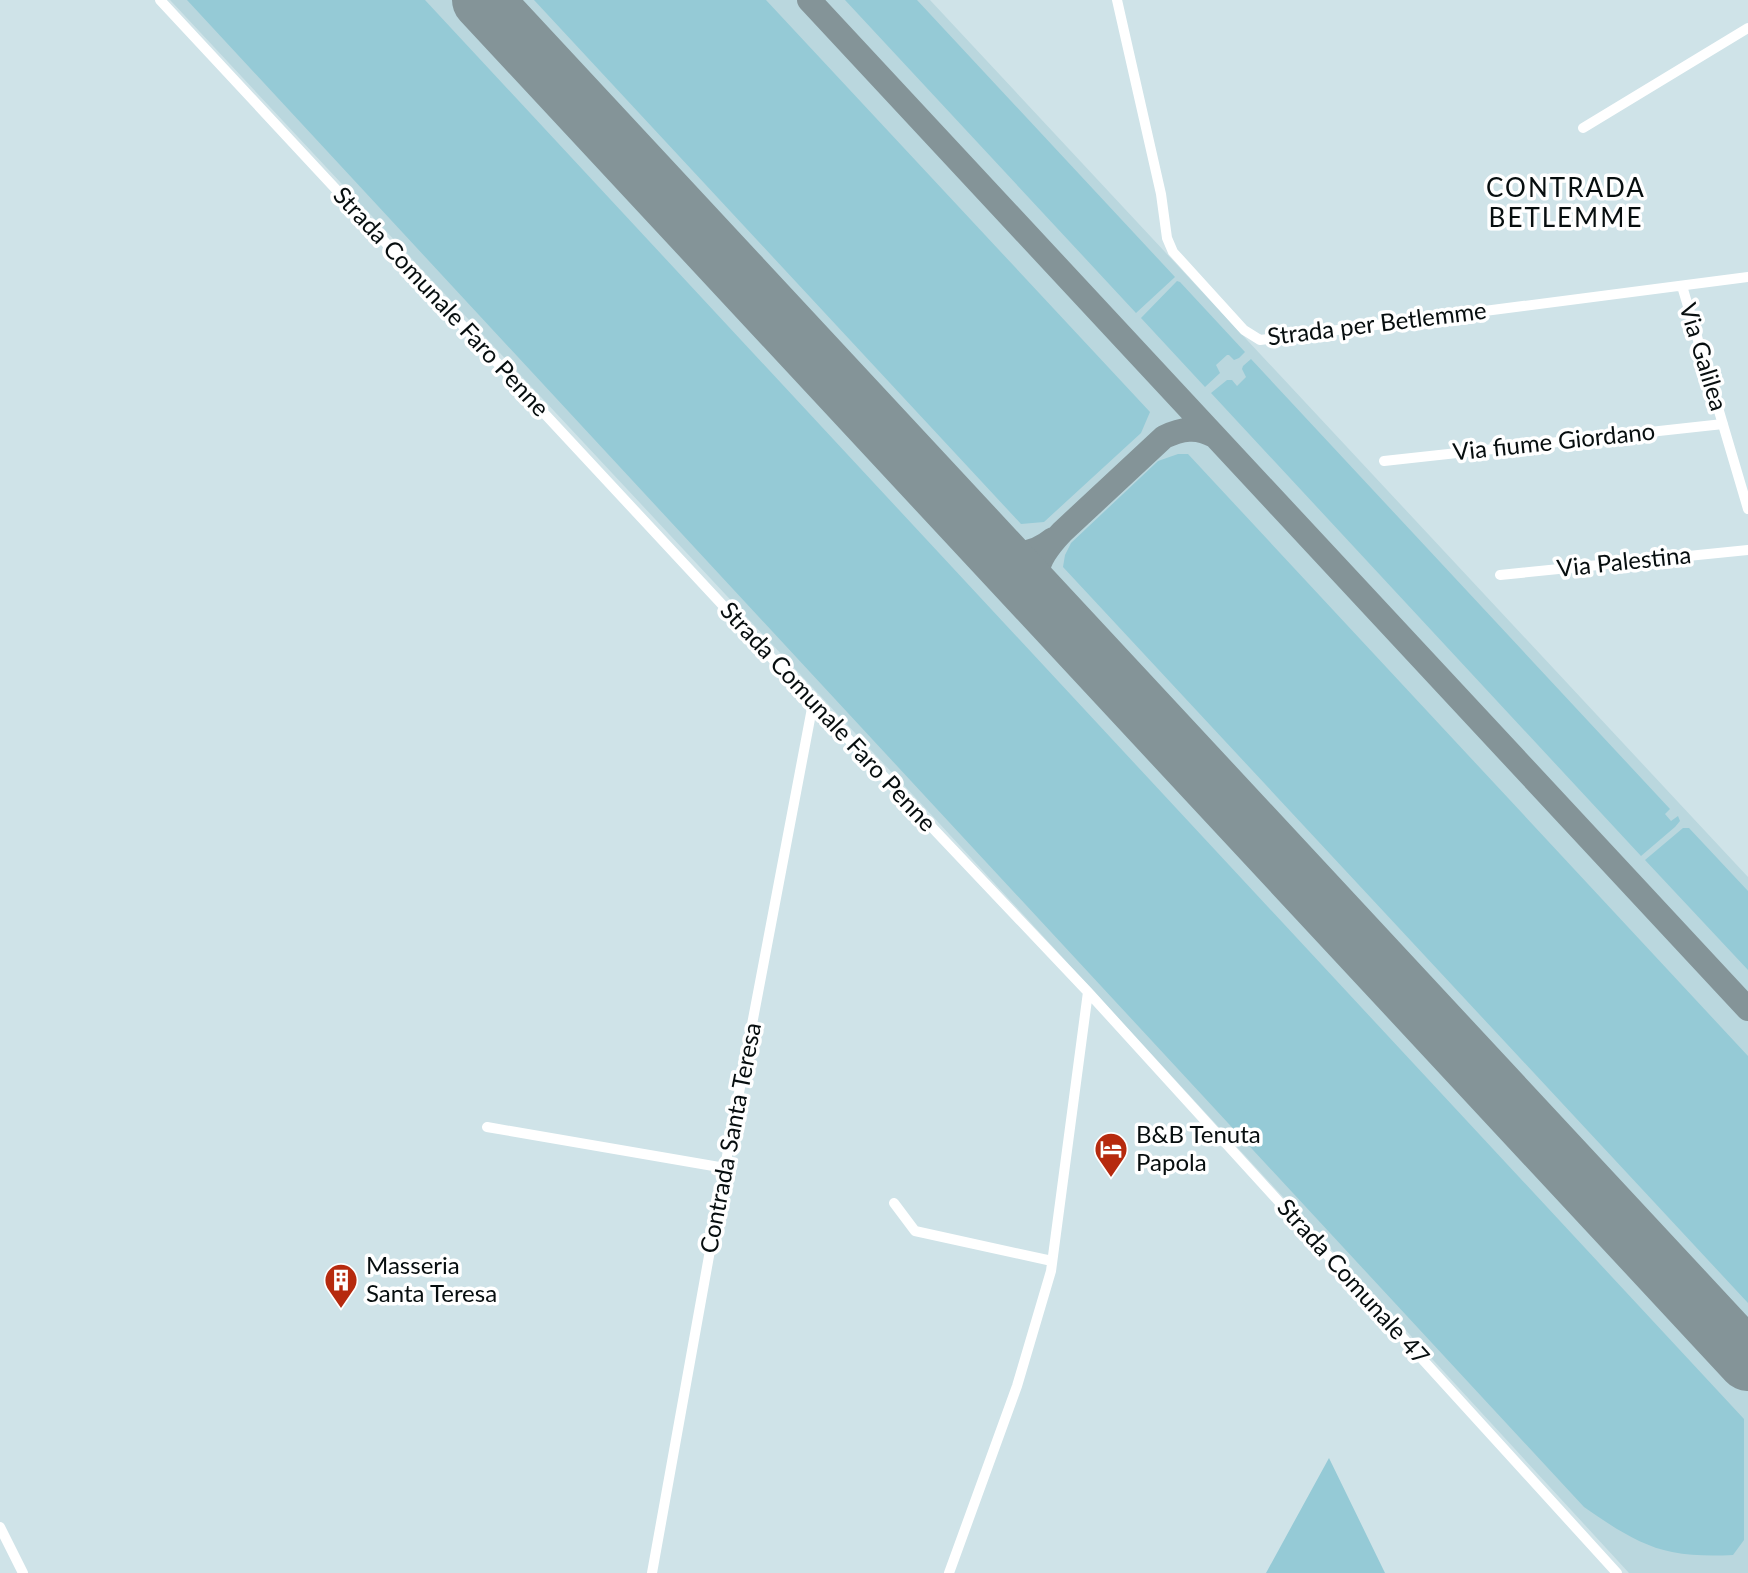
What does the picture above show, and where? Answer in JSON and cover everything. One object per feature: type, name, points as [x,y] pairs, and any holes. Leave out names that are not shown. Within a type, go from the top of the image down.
[{"type":"street","name":"Strada Comunale Faro Penne","points":[[160,0],[813,703],[1088,992]]},
{"type":"street","name":"Strada per Betlemme","points":[[1117,0],[1161,194],[1169,244],[1173,252],[1244,330],[1261,340],[1748,277]]},
{"type":"street","points":[[1583,128],[1748,28]]},
{"type":"street","name":"Via Galilea","points":[[1682,286],[1748,509]]},
{"type":"street","name":"Via fiume Giordano","points":[[1384,461],[1723,424]]},
{"type":"street","name":"Via Palestina","points":[[1500,575],[1748,550]]},
{"type":"street","name":"Contrada Santa Teresa","points":[[652,1573],[813,703]]},
{"type":"street","points":[[949,1573],[1017,1386],[1051,1271],[1088,992]]},
{"type":"street","name":"Strada Comunale 47","points":[[1088,992],[1617,1573]]},
{"type":"street","points":[[487,1126],[725,1168]]},
{"type":"street","points":[[894,1203],[915,1231],[1052,1261]]},
{"type":"street","points":[[0,1527],[23,1573]]},
{"type":"shaded area","points":[[170,0],[930,0],[1748,877],[1748,1573],[1629,1573],[926,809]]},
{"type":"shaded area","points":[[187,0],[425,0],[1744,1419],[1744,1540],[1733,1555],[1695,1555],[1660,1549],[1626,1534],[1584,1507]]},
{"type":"shaded area","points":[[534,0],[766,0],[1150,412],[1141,433],[1044,522],[1021,524]]},
{"type":"shaded area","points":[[845,0],[917,0],[1175,277],[1136,313]]},
{"type":"shaded area","points":[[1177,281],[1245,352],[1234,360],[1227,355],[1216,365],[1220,373],[1205,387],[1141,318]]},
{"type":"shaded area","points":[[1251,359],[1670,809],[1665,814],[1671,821],[1678,816],[1680,821],[1675,827],[1641,856],[1211,393],[1227,380],[1232,380],[1237,386],[1246,377],[1243,366]]},
{"type":"shaded area","points":[[1178,454],[1188,454],[1748,1056],[1748,1303],[1063,567],[1071,543],[1158,461]]},
{"type":"shaded area","points":[[1683,828],[1689,828],[1748,891],[1748,970],[1645,860]]},
{"type":"shaded area","points":[[1329,1458],[1385,1573],[1266,1573]]},
{"type":"taxiway","points":[[809,0],[1748,1009]]},
{"type":"taxiway","points":[[1057,618],[1043,593],[1038,573],[1039,564],[1051,544],[1164,437],[1189,430],[1214,436]]},
{"type":"taxiway","points":[[974,529],[1003,548],[1021,553],[1041,547],[1053,539]]},
{"type":"taxiway","points":[[1723,1334],[1748,1352]]},
{"type":"runway","points":[[482,0],[1748,1361]]},
{"type":"place","name":"B&B Tenuta Papola","points":[[1111,1179]]},
{"type":"place","name":"Masseria Santa Teresa","points":[[341,1310]]},
{"type":"district","name":"CONTRADA BETLEMME","points":[[1566,203]]}]
